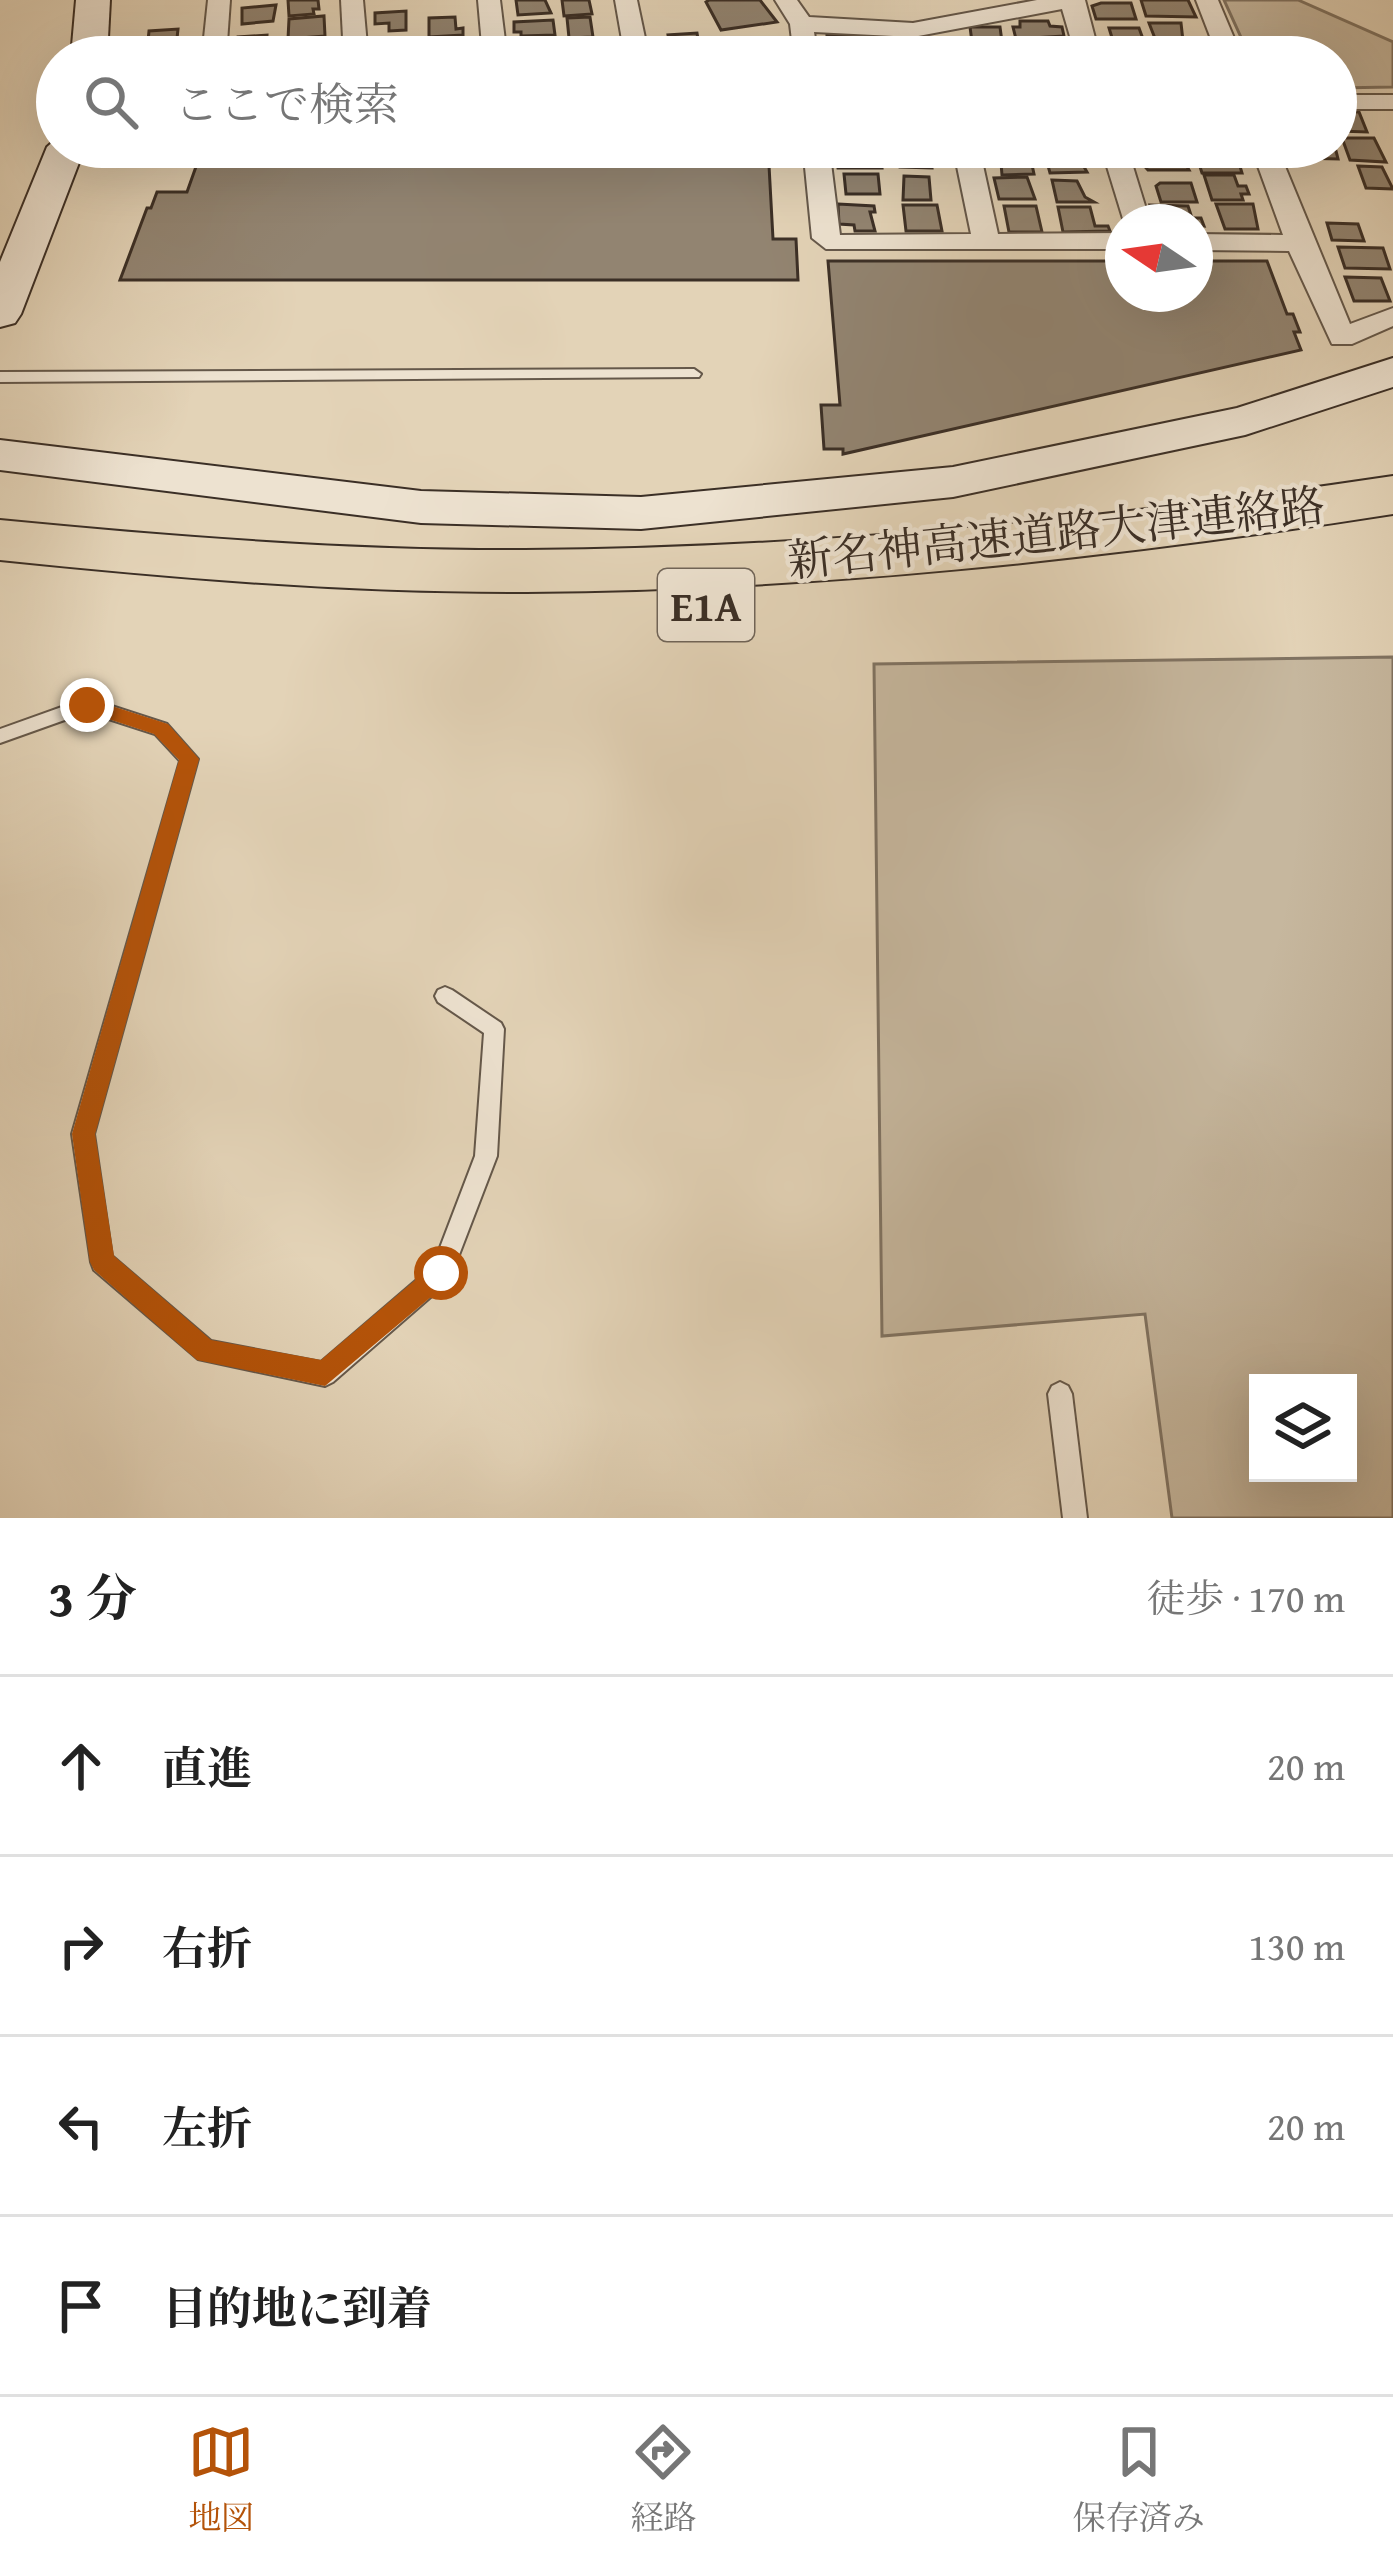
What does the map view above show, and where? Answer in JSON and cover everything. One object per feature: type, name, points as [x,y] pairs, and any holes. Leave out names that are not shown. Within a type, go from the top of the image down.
[{"type":"highway","name":"新名神高速道路大津連絡路","points":[[13,563],[699,565],[896,556],[1070,540],[1393,495]]},
{"type":"highway","name":"新名神高速道路大津連絡路","points":[[13,563],[326,605],[687,606],[1058,582],[1393,533]]},
{"type":"street","points":[[90,36],[93,0]]},
{"type":"street","points":[[216,36],[219,0]]},
{"type":"street","points":[[352,0],[355,36]]},
{"type":"street","points":[[489,0],[493,36]]},
{"type":"street","points":[[626,0],[633,36]]},
{"type":"street","points":[[786,0],[802,24],[803,36]]},
{"type":"street","points":[[802,24],[913,30],[1072,0],[1082,36]]},
{"type":"street","points":[[1207,0],[1222,36]]},
{"type":"street","points":[[940,27],[942,36]]},
{"type":"street","points":[[1357,103],[1391,105]]},
{"type":"street","points":[[0,314],[58,168]]},
{"type":"street","points":[[818,168],[825,238],[836,243],[1105,241]]},
{"type":"street","points":[[970,168],[986,241]]},
{"type":"street","points":[[1120,168],[1131,204]]},
{"type":"street","points":[[1272,168],[1342,338],[1393,316]]},
{"type":"street","points":[[1213,242],[1299,243]]},
{"type":"street","points":[[0,455],[421,507],[641,513],[953,482],[1246,421],[1393,372]]},
{"type":"lane","points":[[0,377],[694,374]]},
{"type":"lane","points":[[0,736],[87,705],[161,729],[189,759],[83,1134],[102,1262],[206,1351],[325,1373],[441,1273],[486,1156],[494,1029],[445,996]]},
{"type":"lane","points":[[1060,1394],[1076,1518]]},
{"type":"shaded area","points":[[1224,0],[1298,0],[1393,42],[1393,87],[1357,88],[1357,36],[1240,36]]},
{"type":"shaded area","points":[[1393,657],[1393,1518],[1172,1518],[1145,1314],[882,1336],[874,664]]},
{"type":"building","points":[[288,0],[318,0],[319,9],[313,9],[314,14],[289,16]]},
{"type":"building","points":[[516,0],[545,0],[551,13],[518,15]]},
{"type":"building","points":[[562,0],[589,0],[592,14],[564,16]]},
{"type":"building","points":[[709,0],[760,0],[777,22],[721,30]]},
{"type":"building","points":[[1141,0],[1188,0],[1196,17],[1146,16]]},
{"type":"building","points":[[1131,3],[1136,19],[1096,19],[1092,6]]},
{"type":"building","points":[[276,5],[273,21],[242,24],[242,8]]},
{"type":"building","points":[[406,11],[406,30],[389,31],[389,23],[375,24],[375,13]]},
{"type":"building","points":[[324,16],[325,36],[288,36],[289,19]]},
{"type":"building","points":[[455,17],[456,29],[463,28],[463,35],[429,36],[429,18]]},
{"type":"building","points":[[590,17],[593,36],[569,36],[567,18]]},
{"type":"building","points":[[553,20],[555,35],[514,32],[514,22]]},
{"type":"building","points":[[1020,21],[1048,21],[1050,26],[1062,27],[1064,36],[1015,36],[1013,27],[1020,27]]},
{"type":"building","points":[[1149,23],[1181,23],[1182,36],[1154,36]]},
{"type":"building","points":[[970,27],[1000,27],[1001,36],[971,36]]},
{"type":"building","points":[[1109,28],[1139,28],[1142,36],[1111,36]]},
{"type":"building","points":[[178,29],[177,36],[148,36],[149,31]]},
{"type":"building","points":[[1357,112],[1359,112],[1367,132],[1357,132]]},
{"type":"building","points":[[1357,138],[1374,138],[1386,162],[1357,160]]},
{"type":"building","points":[[1358,166],[1382,167],[1393,189],[1366,188]]},
{"type":"building","points":[[196,168],[769,168],[773,239],[796,239],[798,280],[120,280],[157,192],[187,192]]},
{"type":"building","points":[[1001,168],[1033,168],[1034,174],[1002,175]]},
{"type":"building","points":[[1049,168],[1085,168],[1087,172],[1050,173]]},
{"type":"building","points":[[1200,168],[1240,168],[1242,173],[1202,173]]},
{"type":"building","points":[[844,174],[878,174],[880,194],[846,194]]},
{"type":"building","points":[[1204,175],[1234,175],[1238,186],[1246,186],[1249,194],[1241,194],[1243,200],[1212,200]]},
{"type":"building","points":[[904,176],[929,177],[931,200],[903,200]]},
{"type":"building","points":[[1027,177],[1035,199],[999,199],[994,178]]},
{"type":"building","points":[[1052,180],[1077,181],[1085,197],[1094,202],[1057,202]]},
{"type":"building","points":[[1191,183],[1197,202],[1161,202],[1156,186]]},
{"type":"building","points":[[838,204],[874,206],[875,212],[870,212],[875,231],[855,231],[854,225],[839,224]]},
{"type":"building","points":[[1216,204],[1253,204],[1258,229],[1225,229]]},
{"type":"building","points":[[903,205],[937,205],[942,231],[906,231]]},
{"type":"building","points":[[1004,206],[1036,206],[1042,232],[1009,232]]},
{"type":"building","points":[[1058,207],[1090,207],[1095,226],[1105,226],[1105,231],[1063,232]]},
{"type":"building","points":[[1327,223],[1358,224],[1364,241],[1332,240]]},
{"type":"building","points":[[1338,247],[1383,248],[1390,269],[1345,268]]},
{"type":"building","points":[[828,261],[1105,261],[1105,312],[1213,312],[1213,261],[1267,261],[1287,314],[1293,314],[1300,332],[1294,332],[1301,350],[843,454],[843,449],[824,449],[821,405],[840,405]]},
{"type":"building","points":[[1345,277],[1381,278],[1390,301],[1354,301]]},
{"type":"route","points":[[87,705],[161,729],[189,759],[83,1134],[102,1262],[206,1351],[325,1373],[441,1273]]}]
